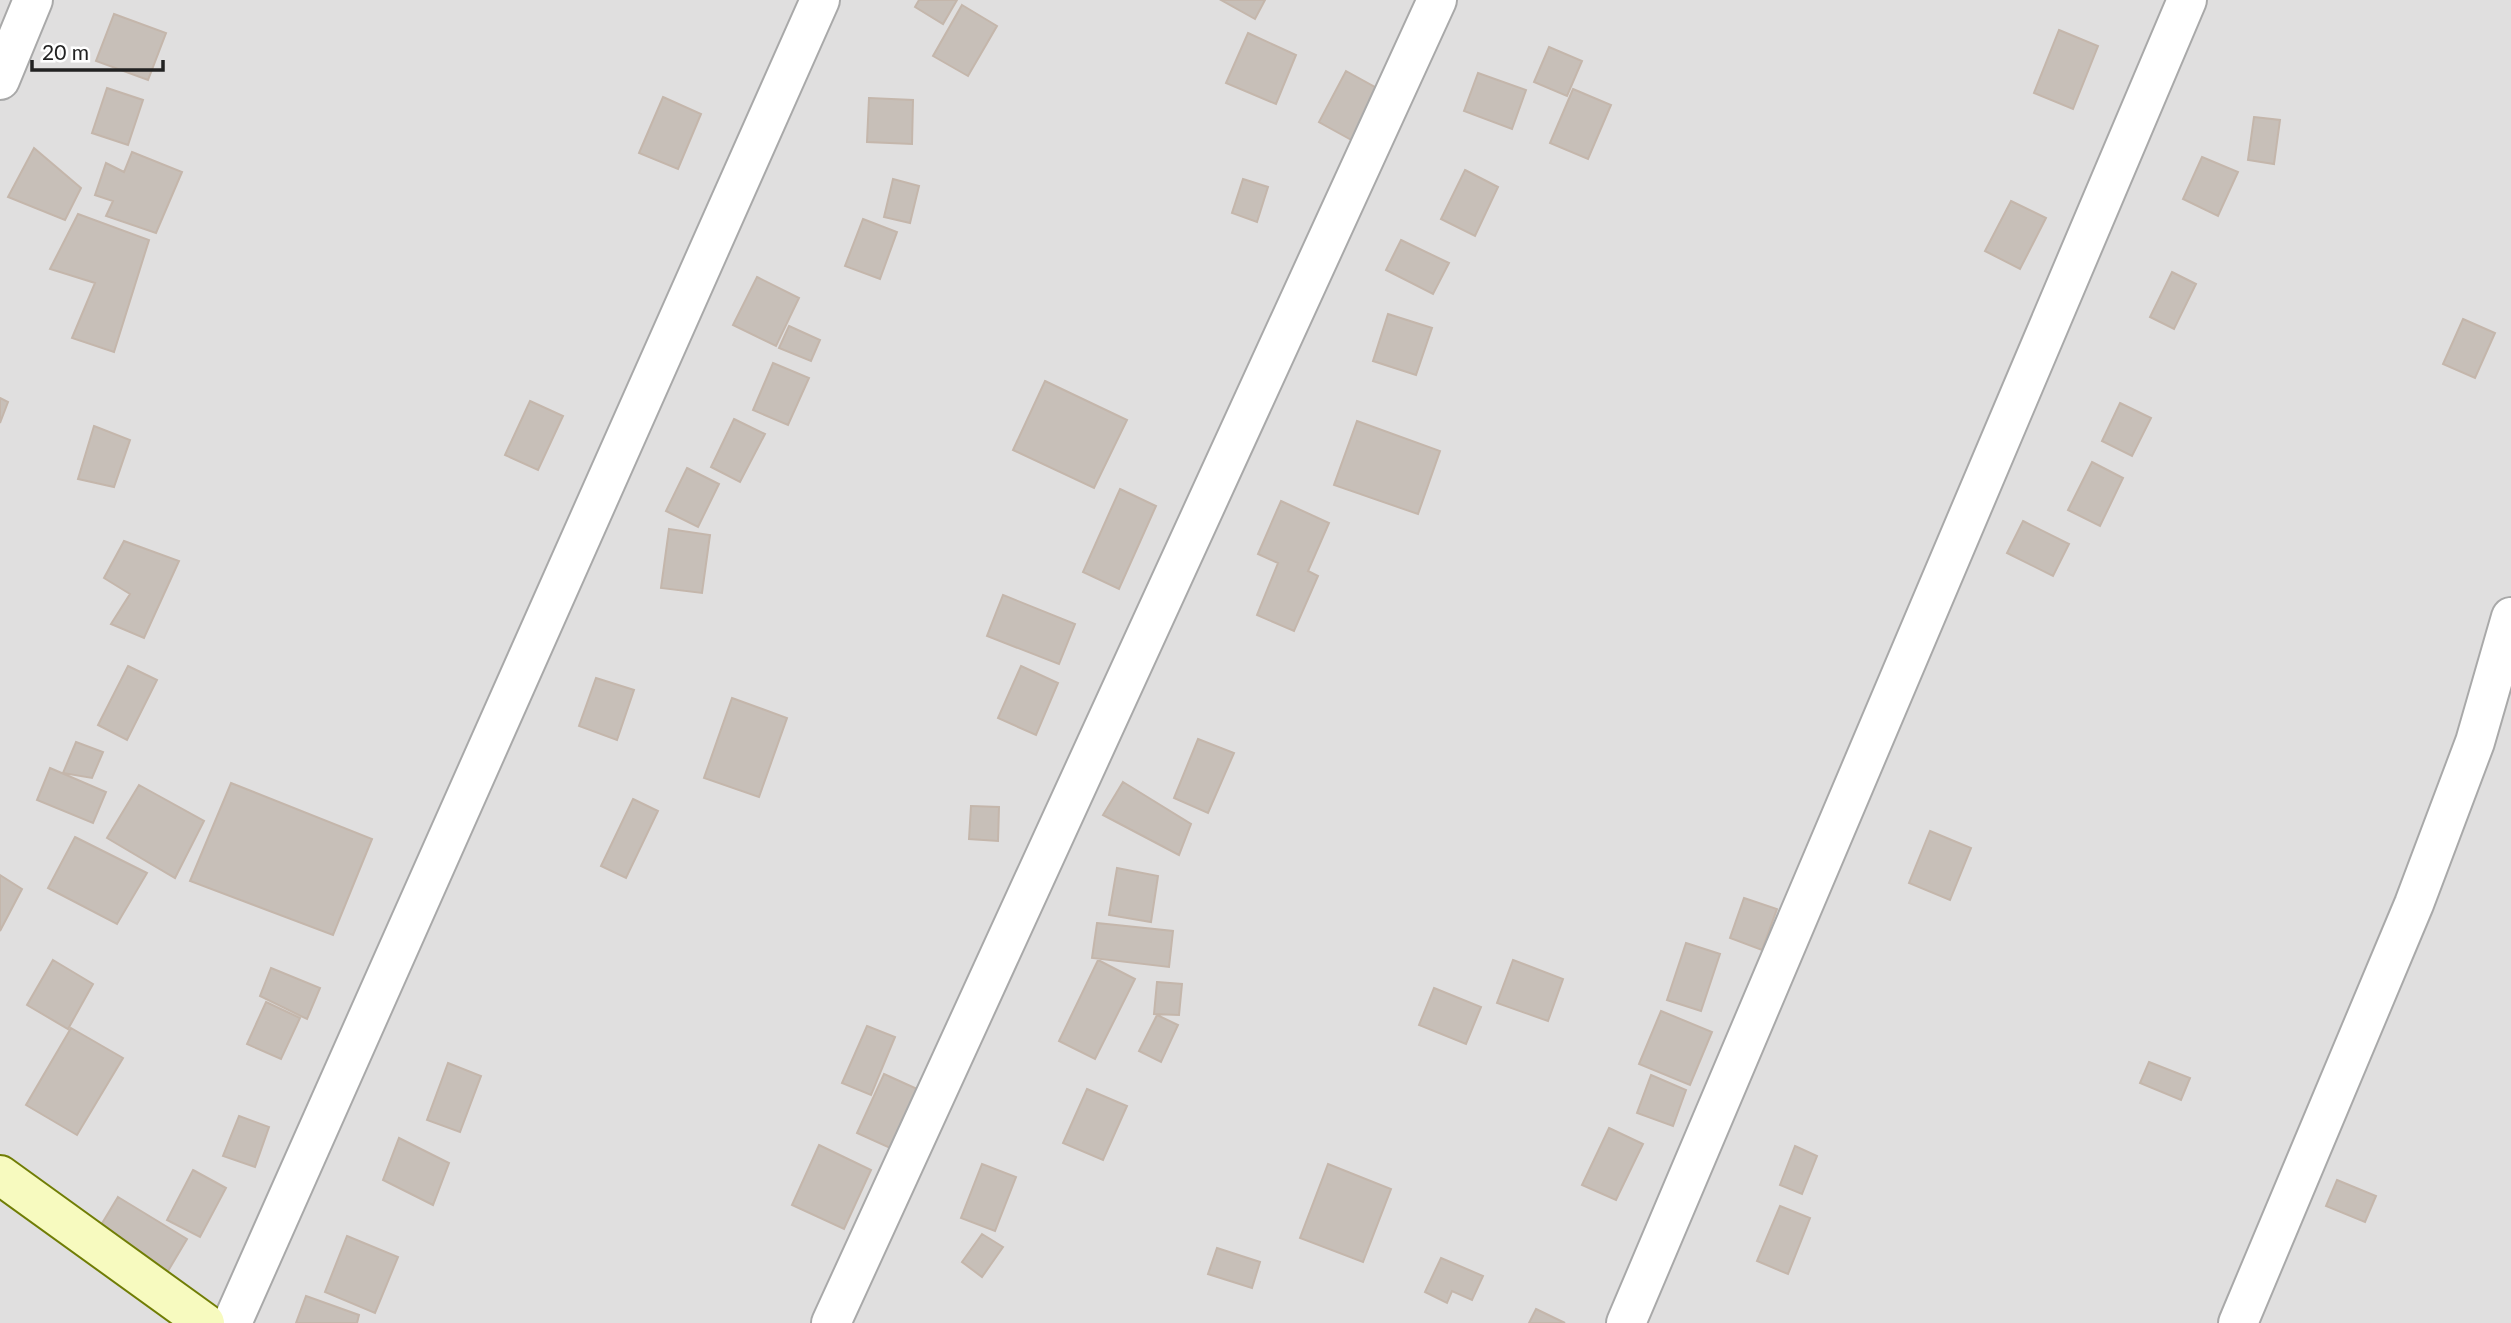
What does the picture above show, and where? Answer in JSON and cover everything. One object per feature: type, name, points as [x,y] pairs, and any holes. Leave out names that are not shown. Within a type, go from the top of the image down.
[{"type":"street","points":[[0,80],[33,0]]},
{"type":"street","points":[[232,1323],[820,0]]},
{"type":"street","points":[[831,1323],[1437,0]]},
{"type":"street","points":[[1626,1323],[2187,0]]},
{"type":"street","points":[[2238,1323],[2414,904],[2475,742],[2511,617]]},
{"type":"street","points":[[0,1174],[205,1323]]},
{"type":"shaded area","points":[[0,0],[2511,0],[2511,1323],[0,1323]]},
{"type":"building","points":[[919,0],[957,0],[943,24],[915,7]]},
{"type":"building","points":[[1221,0],[1265,0],[1255,19]]},
{"type":"building","points":[[962,5],[997,26],[968,76],[933,56]]},
{"type":"building","points":[[114,14],[166,33],[148,80],[96,61]]},
{"type":"building","points":[[2059,30],[2098,46],[2073,109],[2034,93]]},
{"type":"building","points":[[1248,33],[1296,55],[1276,104],[1226,83]]},
{"type":"building","points":[[1549,47],[1582,61],[1567,96],[1534,82]]},
{"type":"building","points":[[1346,71],[1382,91],[1355,142],[1319,122]]},
{"type":"building","points":[[1478,73],[1526,90],[1512,129],[1464,111]]},
{"type":"building","points":[[107,88],[143,100],[128,145],[92,133]]},
{"type":"building","points":[[1573,89],[1611,105],[1588,159],[1550,143]]},
{"type":"building","points":[[663,97],[701,114],[678,169],[639,153]]},
{"type":"building","points":[[869,98],[913,100],[912,144],[867,142]]},
{"type":"building","points":[[2254,117],[2280,120],[2274,164],[2248,160]]},
{"type":"building","points":[[34,148],[81,188],[65,220],[8,197]]},
{"type":"building","points":[[132,152],[182,172],[156,233],[106,216],[113,201],[95,195],[106,163],[124,172]]},
{"type":"building","points":[[2202,157],[2238,172],[2218,216],[2183,199]]},
{"type":"building","points":[[1465,170],[1498,187],[1475,236],[1441,219]]},
{"type":"building","points":[[893,179],[919,186],[910,223],[884,217]]},
{"type":"building","points":[[1243,179],[1268,187],[1257,222],[1232,213]]},
{"type":"building","points":[[2011,201],[2046,218],[2020,269],[1985,251]]},
{"type":"building","points":[[78,214],[149,240],[114,352],[72,338],[95,283],[50,269]]},
{"type":"building","points":[[863,219],[897,232],[880,279],[845,266]]},
{"type":"building","points":[[1401,240],[1449,263],[1433,294],[1386,270]]},
{"type":"building","points":[[2172,272],[2196,284],[2174,329],[2150,317]]},
{"type":"building","points":[[757,277],[799,298],[776,346],[733,325]]},
{"type":"building","points":[[1388,314],[1432,328],[1416,375],[1373,361]]},
{"type":"building","points":[[2463,319],[2495,333],[2475,378],[2443,364]]},
{"type":"building","points":[[789,326],[820,340],[811,361],[779,348]]},
{"type":"building","points":[[773,363],[809,378],[788,425],[753,410]]},
{"type":"building","points":[[1045,381],[1127,420],[1094,488],[1013,450]]},
{"type":"building","points":[[0,398],[8,402],[0,423]]},
{"type":"building","points":[[530,401],[563,416],[538,470],[505,455]]},
{"type":"building","points":[[2120,403],[2151,418],[2132,456],[2102,441]]},
{"type":"building","points":[[734,419],[765,434],[740,482],[711,467]]},
{"type":"building","points":[[1357,421],[1440,451],[1418,514],[1334,485]]},
{"type":"building","points":[[94,426],[130,440],[114,487],[78,479]]},
{"type":"building","points":[[2092,462],[2123,478],[2100,526],[2068,510]]},
{"type":"building","points":[[687,468],[719,484],[698,527],[666,511]]},
{"type":"building","points":[[1120,489],[1156,506],[1119,589],[1083,572]]},
{"type":"building","points":[[1281,501],[1329,523],[1308,571],[1318,576],[1294,631],[1257,615],[1278,563],[1258,554]]},
{"type":"building","points":[[2023,521],[2069,544],[2053,576],[2007,553]]},
{"type":"building","points":[[669,529],[710,535],[702,593],[661,588]]},
{"type":"building","points":[[124,541],[179,561],[144,638],[111,624],[130,594],[104,578]]},
{"type":"building","points":[[1003,595],[1075,624],[1059,664],[987,636]]},
{"type":"building","points":[[128,666],[157,680],[127,740],[98,725]]},
{"type":"building","points":[[1021,666],[1058,683],[1036,735],[998,718]]},
{"type":"building","points":[[596,678],[634,690],[617,740],[579,726]]},
{"type":"building","points":[[732,698],[787,718],[759,797],[704,778]]},
{"type":"building","points":[[1198,739],[1234,753],[1208,813],[1174,798]]},
{"type":"building","points":[[76,742],[103,752],[92,778],[63,773]]},
{"type":"building","points":[[50,768],[106,792],[93,823],[37,800]]},
{"type":"building","points":[[1123,782],[1191,824],[1179,855],[1103,815]]},
{"type":"building","points":[[231,783],[372,839],[333,935],[190,881]]},
{"type":"building","points":[[139,785],[204,821],[175,878],[107,838]]},
{"type":"building","points":[[633,799],[658,811],[626,878],[601,866]]},
{"type":"building","points":[[971,806],[999,807],[998,841],[969,839]]},
{"type":"building","points":[[1930,831],[1971,848],[1950,900],[1909,883]]},
{"type":"building","points":[[75,837],[147,873],[117,924],[48,888]]},
{"type":"building","points":[[1117,868],[1158,876],[1151,922],[1109,915]]},
{"type":"building","points":[[0,875],[22,889],[0,931]]},
{"type":"building","points":[[1744,898],[1777,909],[1762,950],[1730,938]]},
{"type":"building","points":[[1097,923],[1173,931],[1169,967],[1092,958]]},
{"type":"building","points":[[1686,943],[1720,954],[1701,1011],[1667,1000]]},
{"type":"building","points":[[53,960],[93,984],[68,1029],[27,1005]]},
{"type":"building","points":[[1098,960],[1135,979],[1095,1059],[1059,1041]]},
{"type":"building","points":[[1513,960],[1563,979],[1548,1021],[1497,1003]]},
{"type":"building","points":[[271,968],[320,988],[307,1019],[260,996]]},
{"type":"building","points":[[1157,982],[1182,984],[1179,1015],[1154,1014]]},
{"type":"building","points":[[1434,988],[1481,1007],[1466,1044],[1419,1025]]},
{"type":"building","points":[[266,1002],[300,1018],[281,1059],[247,1044]]},
{"type":"building","points":[[1661,1011],[1712,1032],[1690,1085],[1639,1064]]},
{"type":"building","points":[[1157,1015],[1178,1025],[1161,1062],[1139,1051]]},
{"type":"building","points":[[867,1026],[895,1037],[871,1095],[842,1083]]},
{"type":"building","points":[[71,1028],[123,1058],[77,1135],[26,1105]]},
{"type":"building","points":[[2149,1062],[2190,1078],[2181,1100],[2140,1083]]},
{"type":"building","points":[[448,1063],[481,1076],[460,1132],[427,1120]]},
{"type":"building","points":[[884,1074],[926,1093],[899,1152],[857,1133]]},
{"type":"building","points":[[1651,1075],[1686,1090],[1673,1126],[1637,1113]]},
{"type":"building","points":[[1087,1089],[1127,1106],[1103,1160],[1063,1143]]},
{"type":"building","points":[[239,1116],[269,1127],[255,1167],[223,1156]]},
{"type":"building","points":[[1609,1128],[1643,1144],[1616,1200],[1582,1185]]},
{"type":"building","points":[[399,1138],[449,1163],[433,1205],[383,1180]]},
{"type":"building","points":[[819,1145],[871,1170],[844,1229],[792,1205]]},
{"type":"building","points":[[1795,1146],[1817,1156],[1802,1194],[1780,1185]]},
{"type":"building","points":[[982,1164],[1016,1177],[995,1231],[961,1218]]},
{"type":"building","points":[[1328,1164],[1391,1189],[1363,1262],[1300,1238]]},
{"type":"building","points":[[193,1170],[226,1188],[200,1237],[167,1220]]},
{"type":"building","points":[[2337,1180],[2376,1196],[2365,1222],[2326,1206]]},
{"type":"building","points":[[118,1197],[187,1239],[168,1271],[98,1230]]},
{"type":"building","points":[[1780,1206],[1810,1218],[1788,1274],[1757,1261]]},
{"type":"building","points":[[982,1234],[1003,1247],[982,1277],[962,1262]]},
{"type":"building","points":[[347,1236],[398,1257],[375,1313],[325,1292]]},
{"type":"building","points":[[1217,1248],[1260,1262],[1252,1288],[1208,1274]]},
{"type":"building","points":[[1441,1258],[1483,1276],[1472,1300],[1452,1291],[1447,1303],[1425,1292]]},
{"type":"building","points":[[306,1296],[359,1315],[357,1323],[296,1323]]},
{"type":"building","points":[[1536,1309],[1565,1323],[1529,1323]]}]
